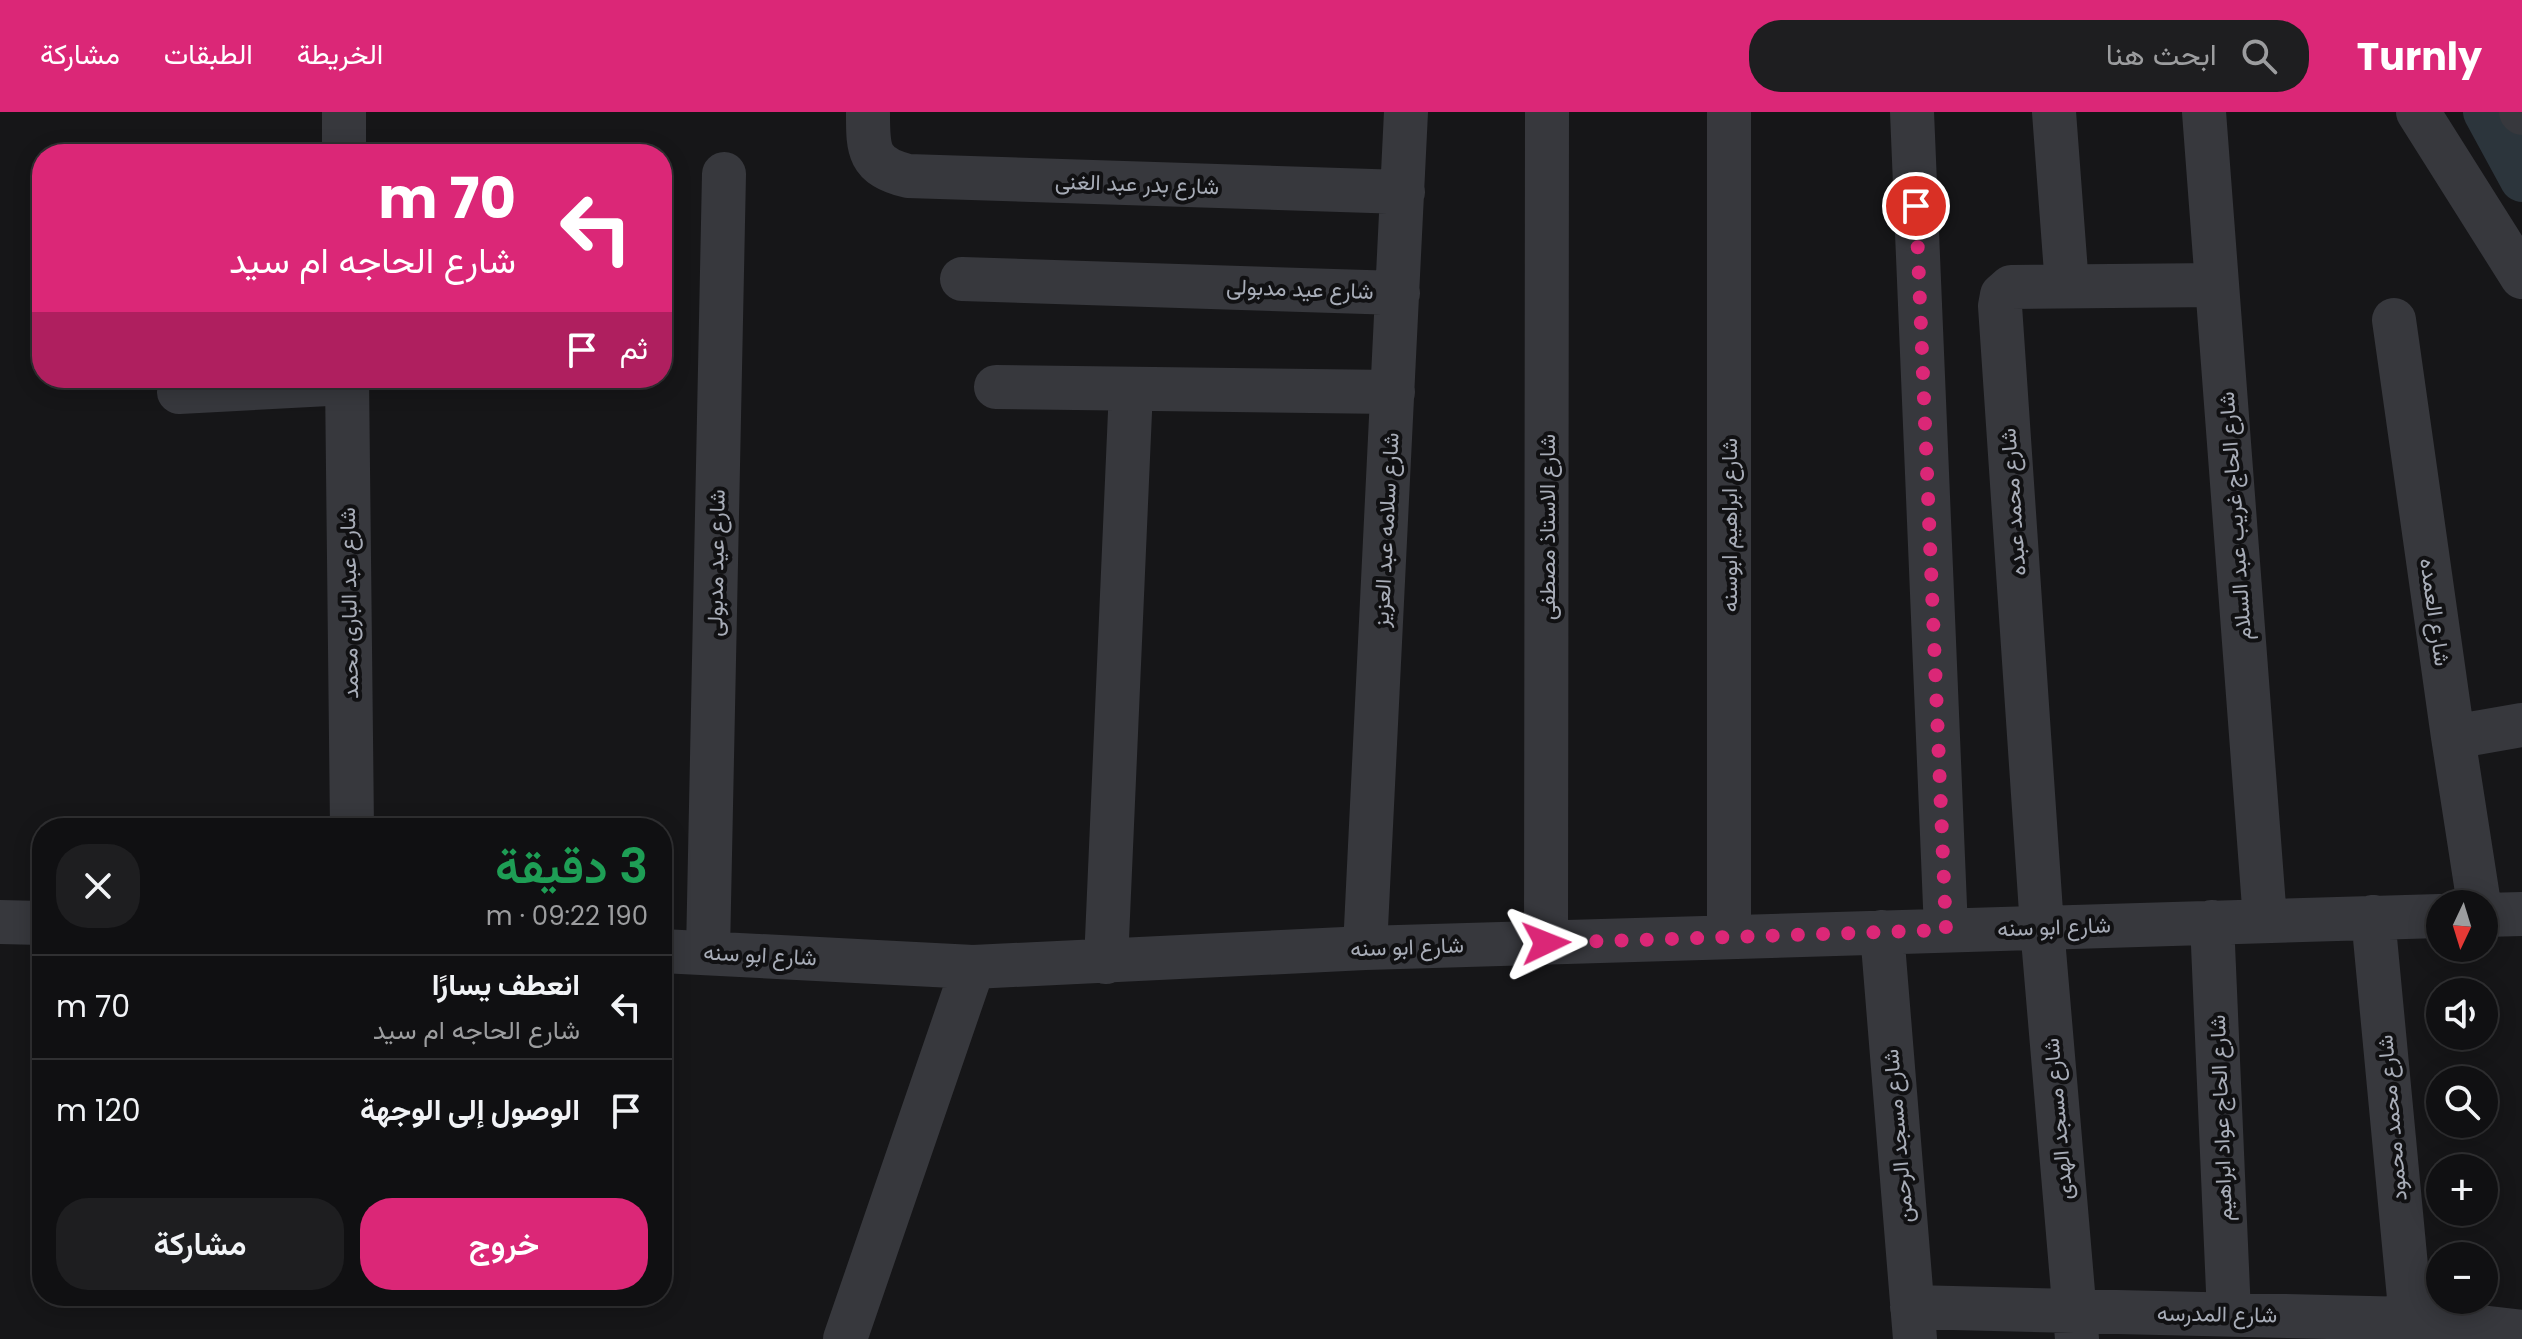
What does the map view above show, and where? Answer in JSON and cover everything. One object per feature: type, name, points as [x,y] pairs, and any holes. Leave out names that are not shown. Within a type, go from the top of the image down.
[{"type":"street","points":[[344,112],[344,144]]},
{"type":"street","name":"شارع بدر عبد الغنى","points":[[868,112],[868,144],[875,161],[889,172],[908,176],[1403,192]]},
{"type":"street","name":"شارع سلامه عبد العزيز","points":[[1365,948],[1406,112]]},
{"type":"street","name":"شارع الاستاذ مصطفى","points":[[1546,943],[1547,112]]},
{"type":"street","name":"شارع ابراهيم ابوسنه","points":[[1729,112],[1729,937]]},
{"type":"street","points":[[1912,112],[1946,930]]},
{"type":"street","points":[[2054,112],[2067,286]]},
{"type":"street","name":"شارع الحاج غريب عبد السلام","points":[[2204,112],[2265,920]]},
{"type":"street","points":[[2418,112],[2522,277]]},
{"type":"street","name":"شارع عيد مدبولى","points":[[708,952],[724,174]]},
{"type":"street","name":"شارع عيد مدبولى","points":[[962,279],[1398,293]]},
{"type":"street","name":"شارع محمد عبده","points":[[2042,927],[2000,306],[2002,295],[2011,287],[2217,285]]},
{"type":"street","name":"شارع العمده","points":[[2394,320],[2477,890]]},
{"type":"street","points":[[996,387],[1393,392]]},
{"type":"street","points":[[179,392],[240,388]]},
{"type":"street","name":"شارع عبد البارى محمد","points":[[347,388],[352,818]]},
{"type":"street","points":[[1106,962],[1131,389]]},
{"type":"street","points":[[2453,737],[2522,725]]},
{"type":"street","points":[[2498,915],[2522,914]]},
{"type":"street","name":"شارع ابو سنه","points":[[672,951],[973,967],[1365,948],[2426,916]]},
{"type":"street","name":"شارع محمد محمود","points":[[2373,917],[2411,1319]]},
{"type":"street","points":[[0,922],[32,923]]},
{"type":"street","name":"شارع الحاج عواد ابراهيم","points":[[2212,922],[2254,1323]]},
{"type":"street","name":"شارع مسجد الهدى","points":[[2042,927],[2075,1325]]},
{"type":"street","name":"شارع مسجد الرحمن","points":[[1882,932],[1914,1323]]},
{"type":"street","points":[[845,1339],[973,967]]},
{"type":"street","name":"شارع المدرسه","points":[[1914,1323],[2075,1325],[2411,1319],[2522,1332]]},
{"type":"waterway","points":[[2485,112],[2522,180]]},
{"type":"route","points":[[1546,943],[1946,930],[1916,206]]}]
